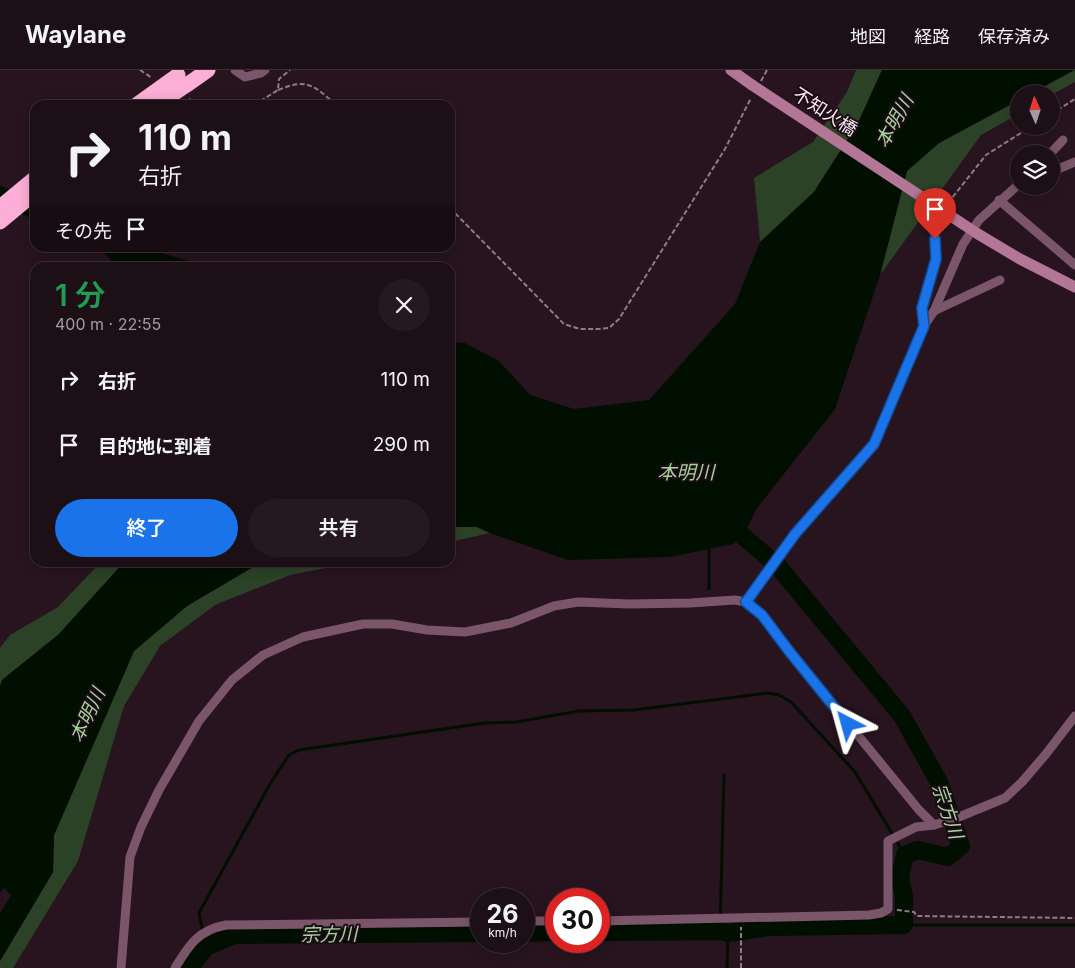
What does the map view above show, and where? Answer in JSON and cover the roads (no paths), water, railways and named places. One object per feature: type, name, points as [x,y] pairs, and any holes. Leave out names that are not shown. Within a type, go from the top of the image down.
[{"type":"highway","points":[[144,100],[184,76],[208,70]]},
{"type":"highway","points":[[162,100],[184,76]]},
{"type":"highway","points":[[0,206],[30,182]]},
{"type":"highway","points":[[0,222],[30,197]]},
{"type":"main road","name":"不知火橋","points":[[731,70],[755,88],[978,234],[1020,259],[1075,286]]},
{"type":"street","points":[[236,70],[245,77],[261,73],[265,70]]},
{"type":"street","points":[[1058,145],[1063,140]]},
{"type":"street","points":[[1060,168],[1075,162]]},
{"type":"street","points":[[746,602],[795,534],[874,444],[924,326],[934,311],[964,244],[979,220],[1010,192]]},
{"type":"street","points":[[999,200],[1075,265]]},
{"type":"street","points":[[924,326],[922,308],[936,259],[934,220]]},
{"type":"street","points":[[934,311],[1000,280]]},
{"type":"street","points":[[121,968],[130,857],[141,827],[159,790],[199,721],[232,680],[263,654],[304,636],[363,624],[392,624],[427,630],[465,632],[511,623],[554,606],[578,602],[629,604],[735,600],[746,602],[762,615],[795,659],[919,810],[934,825]]},
{"type":"street","points":[[610,921],[869,916],[882,913],[888,909],[888,842],[916,827],[934,825],[959,817],[1005,798],[1022,782],[1046,754],[1075,716]]},
{"type":"street","points":[[175,968],[198,936],[212,927],[257,923],[470,922]]},
{"type":"water","name":"本明川","points":[[882,70],[1074,70],[1046,85],[1010,85],[1010,105],[939,143],[907,171],[880,275],[835,409],[757,508],[743,536],[733,544],[670,557],[568,560],[477,527],[455,527],[455,342],[465,343],[499,361],[530,395],[574,409],[649,400],[735,304],[760,242],[814,192],[858,123]]},
{"type":"water","points":[[103,252],[157,252],[193,262],[113,262]]},
{"type":"water","name":"本明川","points":[[119,567],[253,567],[187,606],[134,651],[54,835],[53,872],[0,961],[0,914],[11,895],[4,888],[0,893],[0,686],[2,680],[58,635]]},
{"type":"waterway","points":[[0,195],[30,208]]},
{"type":"waterway","name":"宗方川","points":[[610,932],[720,931],[728,933],[769,927],[904,925],[904,897],[900,877],[905,855],[918,850],[948,857],[961,846],[939,782],[902,716],[777,565],[725,521]]},
{"type":"waterway","points":[[709,545],[709,589]]},
{"type":"waterway","points":[[206,947],[199,913],[270,784],[289,755],[299,750],[485,723],[516,722],[579,711],[634,710],[768,693],[779,695],[791,702],[855,772],[905,855]]},
{"type":"waterway","points":[[720,931],[724,775]]},
{"type":"waterway","points":[[904,925],[1075,925]]},
{"type":"waterway","name":"宗方川","points":[[535,933],[545,932]]},
{"type":"waterway","name":"宗方川","points":[[189,968],[206,947],[234,935],[470,933]]},
{"type":"waterway","points":[[727,968],[728,933]]}]
